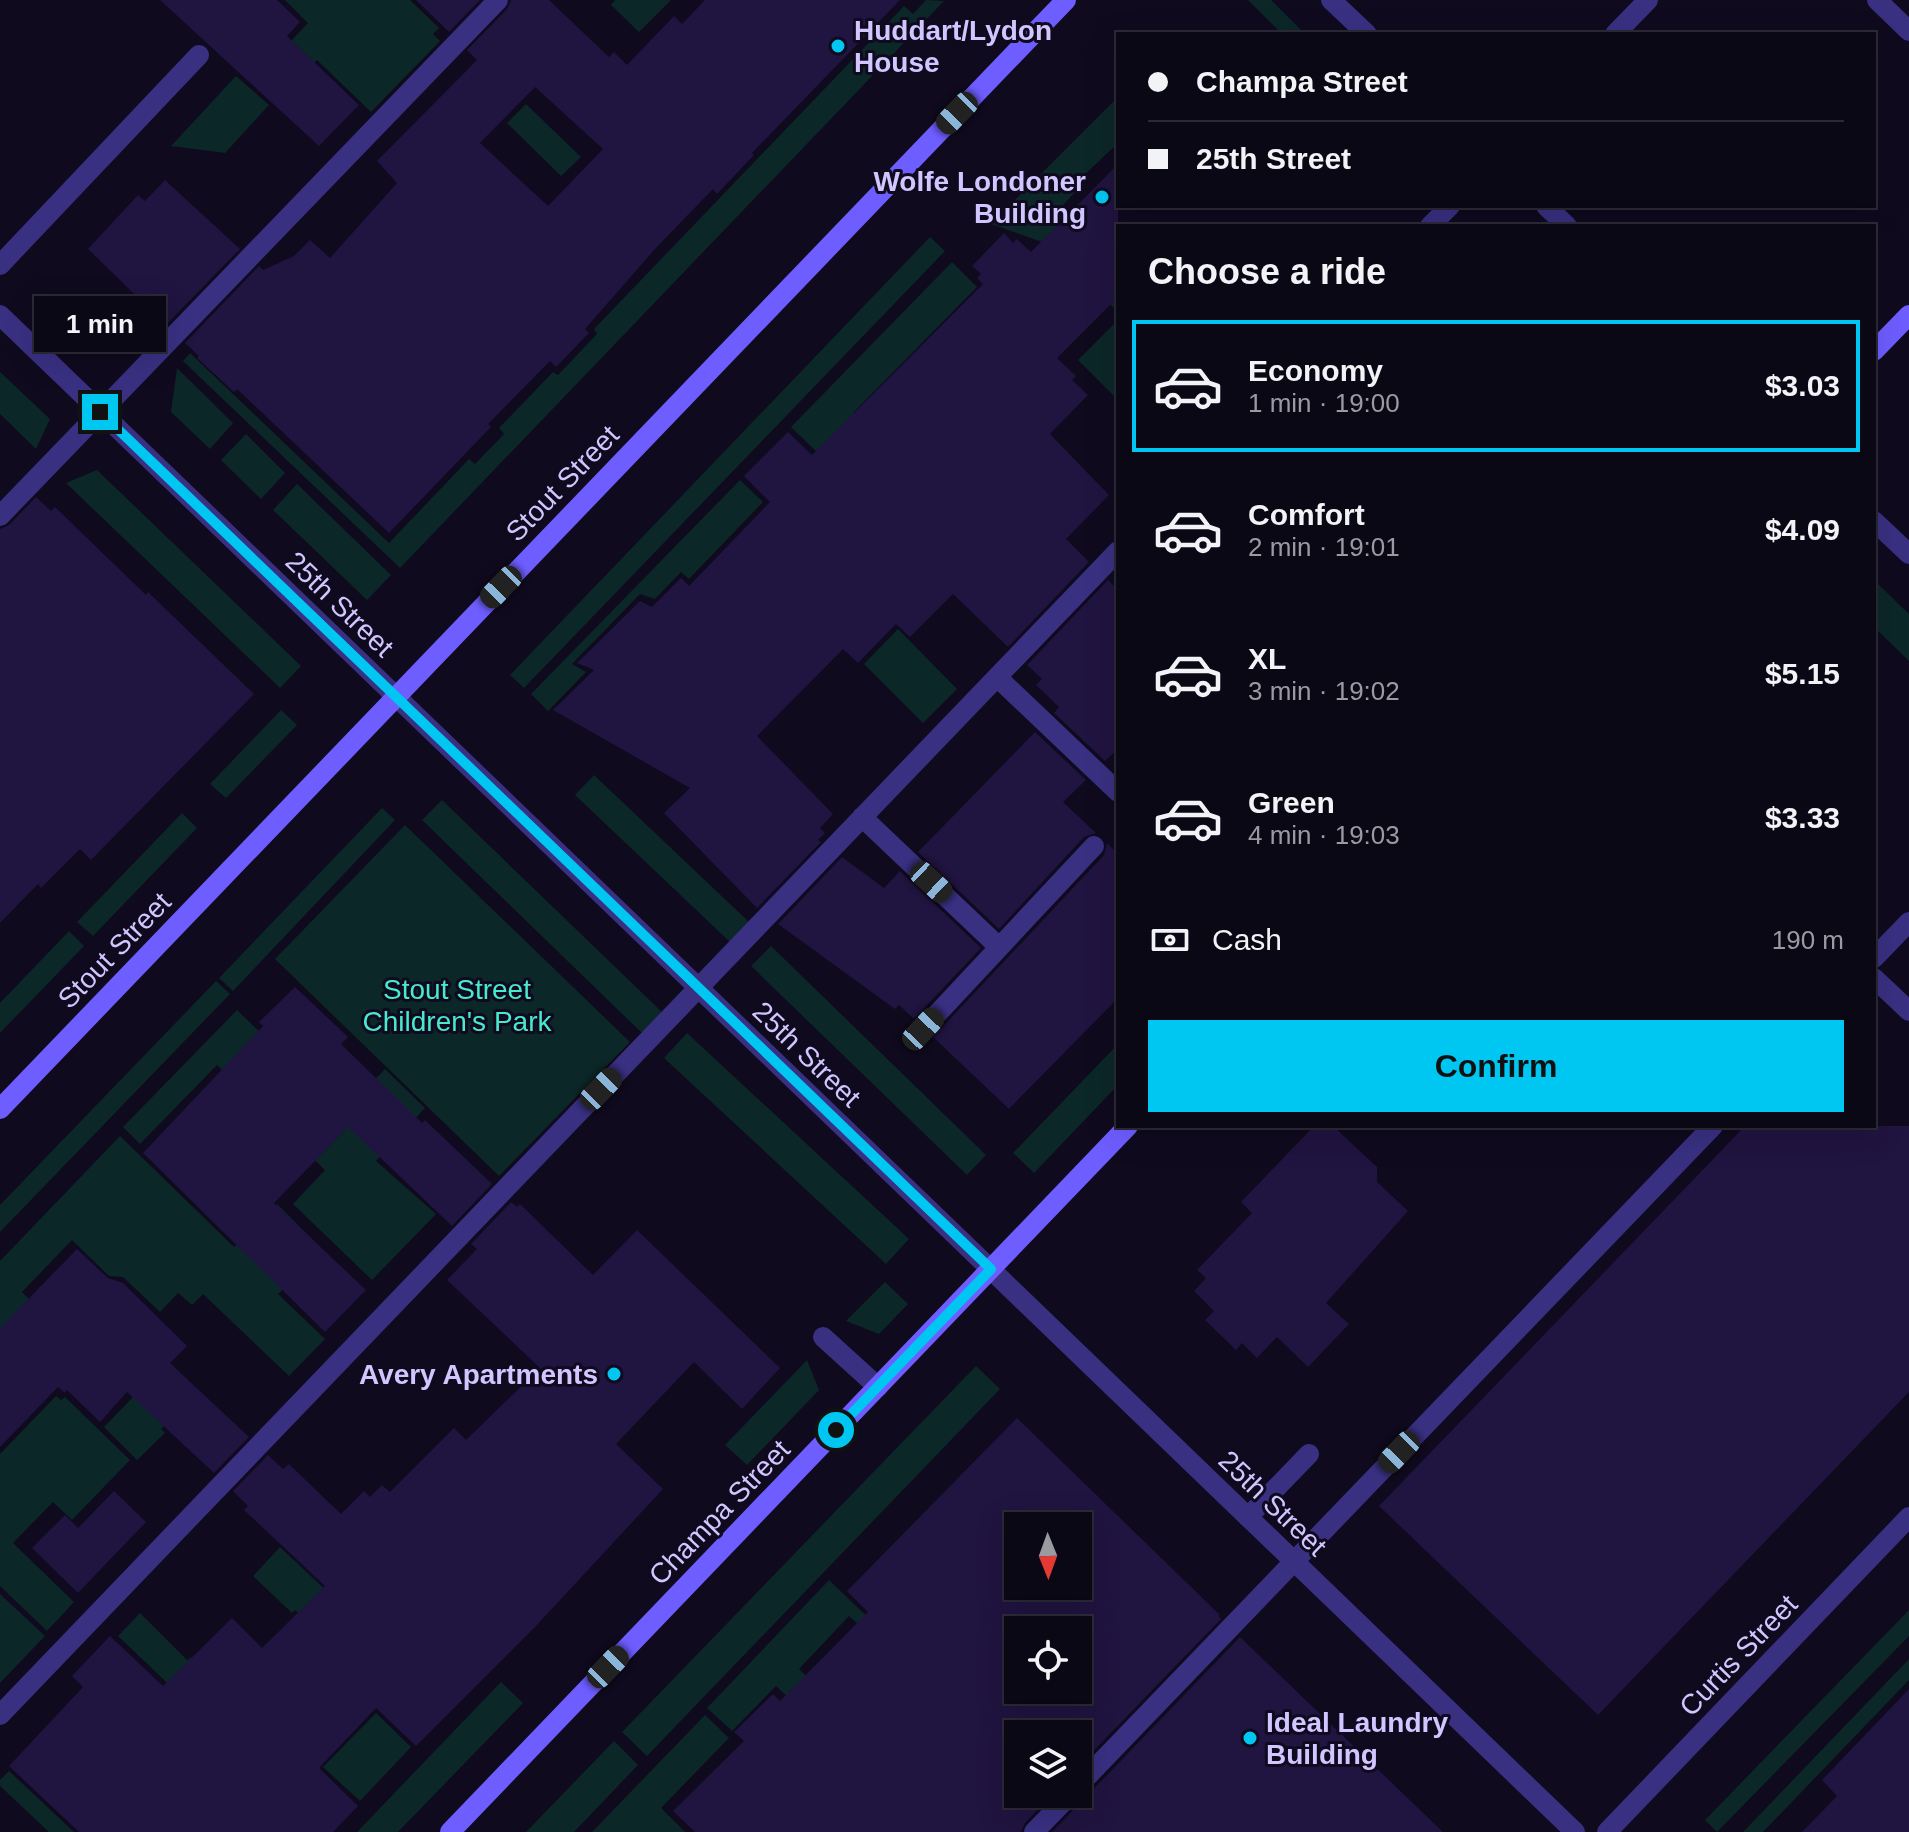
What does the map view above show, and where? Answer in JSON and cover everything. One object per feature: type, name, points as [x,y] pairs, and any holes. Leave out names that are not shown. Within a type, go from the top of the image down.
[{"type":"main road","name":"Stout Street","points":[[0,1109],[1066,0]]},
{"type":"main road","points":[[1876,349],[1909,315]]},
{"type":"main road","name":"Champa Street","points":[[450,1832],[1126,1128]]},
{"type":"street","points":[[0,516],[498,0]]},
{"type":"street","points":[[1331,0],[1365,32]]},
{"type":"street","points":[[1617,32],[1648,0]]},
{"type":"street","points":[[1877,0],[1909,31]]},
{"type":"street","points":[[0,265],[199,55]]},
{"type":"street","points":[[1432,224],[1448,208]]},
{"type":"street","points":[[1548,208],[1565,224]]},
{"type":"street","name":"25th Street","points":[[0,315],[1575,1832]]},
{"type":"street","points":[[1876,523],[1909,554]]},
{"type":"street","points":[[0,1715],[1116,553]]},
{"type":"street","points":[[997,677],[1116,790]]},
{"type":"street","points":[[862,817],[999,947]]},
{"type":"street","points":[[923,1029],[1094,846]]},
{"type":"street","points":[[1876,956],[1909,922]]},
{"type":"street","points":[[1876,980],[1909,1011]]},
{"type":"street","points":[[1092,1771],[1711,1128]]},
{"type":"street","points":[[823,1337],[878,1387]]},
{"type":"street","points":[[1248,1517],[1309,1454]]},
{"type":"street","name":"Curtis Street","points":[[1607,1832],[1909,1517]]},
{"type":"street","points":[[1034,1832],[1057,1808]]},
{"type":"green space","points":[[285,0],[410,0],[439,28],[433,34],[440,41],[371,112],[317,60],[278,101],[255,79],[308,23]]},
{"type":"green space","points":[[615,0],[671,0],[639,32],[611,5]]},
{"type":"green space","points":[[926,0],[944,1],[400,568],[183,361],[190,353],[389,543],[469,459],[475,464],[504,434],[499,428],[553,372],[558,375],[597,334],[594,329],[904,6],[913,14]]},
{"type":"green space","points":[[1248,0],[1271,0],[1301,30],[1280,32]]},
{"type":"green space","points":[[236,76],[269,105],[225,153],[171,146]]},
{"type":"green space","points":[[1116,99],[1116,145],[1079,180],[1083,184],[1062,206],[1116,260],[1116,310],[1051,245],[991,224]]},
{"type":"green space","points":[[526,104],[581,157],[561,176],[507,123]]},
{"type":"green space","points":[[930,237],[945,251],[524,688],[510,675]]},
{"type":"green space","points":[[952,262],[977,287],[853,413],[861,422],[824,459],[791,427]]},
{"type":"green space","points":[[1116,322],[1116,398],[1078,360]]},
{"type":"green space","points":[[177,368],[233,423],[210,449],[171,412]]},
{"type":"green space","points":[[0,372],[50,419],[36,449],[0,414]]},
{"type":"green space","points":[[246,434],[285,473],[261,499],[221,460]]},
{"type":"green space","points":[[97,470],[301,666],[280,688],[66,483]]},
{"type":"green space","points":[[740,480],[763,502],[689,579],[681,572],[655,599],[640,594],[572,664],[586,672],[548,711],[531,694]]},
{"type":"green space","points":[[297,484],[391,575],[367,600],[273,510]]},
{"type":"green space","points":[[1876,582],[1909,614],[1909,661],[1876,629]]},
{"type":"green space","points":[[898,629],[957,689],[923,723],[864,664]]},
{"type":"green space","points":[[281,710],[297,725],[226,798],[210,784]]},
{"type":"green space","points":[[594,775],[749,922],[730,942],[575,795]]},
{"type":"green space","points":[[442,800],[665,1015],[645,1036],[422,820]]},
{"type":"green space","points":[[382,808],[395,820],[233,991],[219,978]]},
{"type":"green space","points":[[182,813],[197,828],[93,936],[77,922]]},
{"type":"green space","name":"Stout Street Children's Park","points":[[405,825],[630,1042],[499,1176],[275,959]]},
{"type":"green space","points":[[69,931],[84,946],[0,1033],[0,1003]]},
{"type":"green space","points":[[771,946],[986,1155],[967,1175],[751,966]]},
{"type":"green space","points":[[216,981],[230,994],[0,1232],[0,1205]]},
{"type":"green space","points":[[237,1010],[343,1112],[385,1069],[425,1108],[376,1161],[436,1214],[372,1280],[293,1204],[325,1170],[217,1065],[140,1144],[123,1127]]},
{"type":"green space","points":[[687,1033],[909,1239],[886,1264],[664,1058]]},
{"type":"green space","points":[[1116,1046],[1116,1087],[1034,1173],[1013,1153]]},
{"type":"green space","points":[[120,1136],[234,1247],[277,1204],[322,1249],[278,1294],[325,1339],[289,1376],[203,1294],[192,1305],[178,1293],[160,1312],[123,1277],[109,1276],[72,1240],[22,1292],[31,1301],[0,1332],[0,1261]]},
{"type":"green space","points":[[885,1282],[908,1304],[879,1334],[846,1321]]},
{"type":"green space","points":[[807,1360],[819,1390],[747,1465],[725,1445]]},
{"type":"green space","points":[[976,1366],[1000,1389],[647,1756],[622,1732]]},
{"type":"green space","points":[[199,1391],[161,1429],[165,1433],[137,1460],[104,1427],[133,1397]]},
{"type":"green space","points":[[56,1396],[61,1400],[65,1397],[130,1460],[72,1520],[53,1502],[13,1543],[74,1602],[47,1631],[0,1586],[0,1454]]},
{"type":"green space","points":[[280,1547],[350,1613],[320,1633],[295,1610],[292,1613],[253,1576]]},
{"type":"green space","points":[[829,1580],[881,1630],[873,1638],[849,1616],[799,1669],[969,1832],[929,1832],[776,1686],[732,1731],[707,1708]]},
{"type":"green space","points":[[0,1594],[45,1636],[0,1683]]},
{"type":"green space","points":[[1909,1610],[1909,1636],[1717,1832],[1705,1820]]},
{"type":"green space","points":[[140,1613],[187,1660],[192,1657],[199,1663],[228,1741],[118,1636]]},
{"type":"green space","points":[[1909,1659],[1909,1680],[1763,1832],[1743,1832]]},
{"type":"green space","points":[[501,1682],[523,1703],[398,1832],[357,1832]]},
{"type":"green space","points":[[376,1713],[411,1747],[360,1801],[323,1767]]},
{"type":"green space","points":[[705,1715],[729,1738],[661,1808],[685,1832],[592,1832]]},
{"type":"green space","points":[[614,1741],[638,1765],[574,1832],[526,1832]]},
{"type":"green space","points":[[9,1771],[74,1832],[49,1832],[0,1786],[0,1780]]},
{"type":"building","points":[[160,0],[277,0],[300,22],[287,36],[359,105],[319,146]]},
{"type":"building","points":[[416,0],[480,0],[449,32]]},
{"type":"building","points":[[511,0],[549,0],[609,57],[614,52],[627,65],[674,16],[682,24],[705,0],[900,0],[752,153],[754,155],[717,194],[713,189],[655,249],[585,329],[589,333],[556,367],[550,361],[389,533],[237,389],[234,392],[197,358],[199,356],[185,343],[259,266],[263,270],[294,256],[310,240],[330,258],[397,183],[377,161],[477,60],[467,50],[507,9]],"holes":[[[535,87],[603,149],[548,206],[480,143]]]},
{"type":"building","points":[[1116,166],[1116,299],[1057,358],[1076,376],[1072,380],[1088,395],[1050,434],[1109,495],[1066,539],[1089,562],[1008,647],[953,594],[910,637],[896,624],[858,663],[843,649],[757,736],[833,814],[820,828],[825,833],[818,840],[821,842],[757,908],[664,813],[690,788],[553,710],[594,670],[577,663],[640,601],[652,607],[681,578],[689,586],[770,502],[744,476],[788,432],[812,455],[983,284],[977,278],[981,274],[972,266],[1004,233],[1013,243],[1017,239],[1031,252]]},
{"type":"building","points":[[165,180],[240,249],[166,325],[88,249],[138,195],[145,201]]},
{"type":"building","points":[[36,497],[51,511],[55,507],[254,694],[91,860],[80,849],[41,888],[38,884],[0,923],[0,529],[9,525]]},
{"type":"building","points":[[1108,580],[1116,588],[1116,751],[1105,761],[1054,713],[1059,707],[1036,685],[1042,679],[1027,665]]},
{"type":"building","points":[[1035,732],[1086,780],[1063,802],[1096,833],[1084,837],[999,929],[918,852]]},
{"type":"building","points":[[1107,843],[1116,852],[1116,1000],[1009,1109],[933,1037],[1104,855]]},
{"type":"building","points":[[842,857],[884,888],[900,871],[981,948],[914,1019],[899,1005],[895,1009],[778,924]]},
{"type":"building","points":[[295,987],[348,1037],[341,1044],[422,1123],[425,1120],[492,1184],[452,1226],[348,1127],[274,1203],[366,1290],[325,1332],[143,1153],[263,1026],[259,1022]]},
{"type":"building","points":[[1909,1126],[1909,1392],[1598,1715],[1379,1506],[1743,1128]]},
{"type":"building","points":[[1312,1128],[1335,1128],[1377,1167],[1377,1182],[1408,1211],[1326,1303],[1349,1324],[1308,1367],[1277,1337],[1257,1358],[1242,1343],[1236,1350],[1205,1320],[1214,1311],[1194,1291],[1206,1278],[1197,1270],[1252,1213],[1241,1202]]},
{"type":"building","points":[[511,1202],[517,1207],[520,1204],[593,1275],[637,1230],[780,1368],[742,1409],[694,1362],[616,1444],[663,1489],[536,1626],[416,1746],[376,1708],[319,1768],[358,1806],[333,1832],[79,1832],[9,1766],[83,1687],[72,1676],[110,1636],[163,1686],[232,1618],[262,1648],[325,1586],[244,1510],[248,1506],[233,1491],[268,1455],[283,1469],[289,1464],[341,1514],[364,1491],[370,1497],[382,1485],[390,1492],[454,1428],[466,1440],[540,1368],[447,1280],[477,1249],[471,1244]]},
{"type":"building","points":[[77,1249],[108,1278],[123,1283],[187,1346],[170,1363],[249,1437],[214,1473],[127,1392],[100,1422],[67,1390],[65,1393],[58,1387],[0,1447],[0,1328]]},
{"type":"building","points":[[1017,1418],[1221,1619],[1092,1753],[1092,1720],[1004,1720],[1004,1808],[1039,1808],[1021,1832],[695,1832],[673,1811],[744,1741],[734,1732],[773,1694],[780,1701],[868,1612],[847,1591]]},
{"type":"building","points":[[114,1491],[146,1522],[78,1593],[32,1548],[65,1515],[78,1528]]},
{"type":"building","name":"Ideal Laundry Building","points":[[1240,1637],[1443,1832],[1052,1832],[1075,1808],[1092,1808],[1092,1791]]},
{"type":"building","points":[[1909,1689],[1909,1832],[1802,1832],[1837,1796],[1822,1780]]},
{"type":"place","name":"Huddart/Lydon House","points":[[838,46]]},
{"type":"place","name":"Wolfe Londoner Building","points":[[1102,197]]},
{"type":"place","name":"Avery Apartments","points":[[614,1374]]},
{"type":"place","name":"Ideal Laundry Building","points":[[1250,1738]]},
{"type":"route","points":[[100,412],[991,1269],[836,1430]]}]
